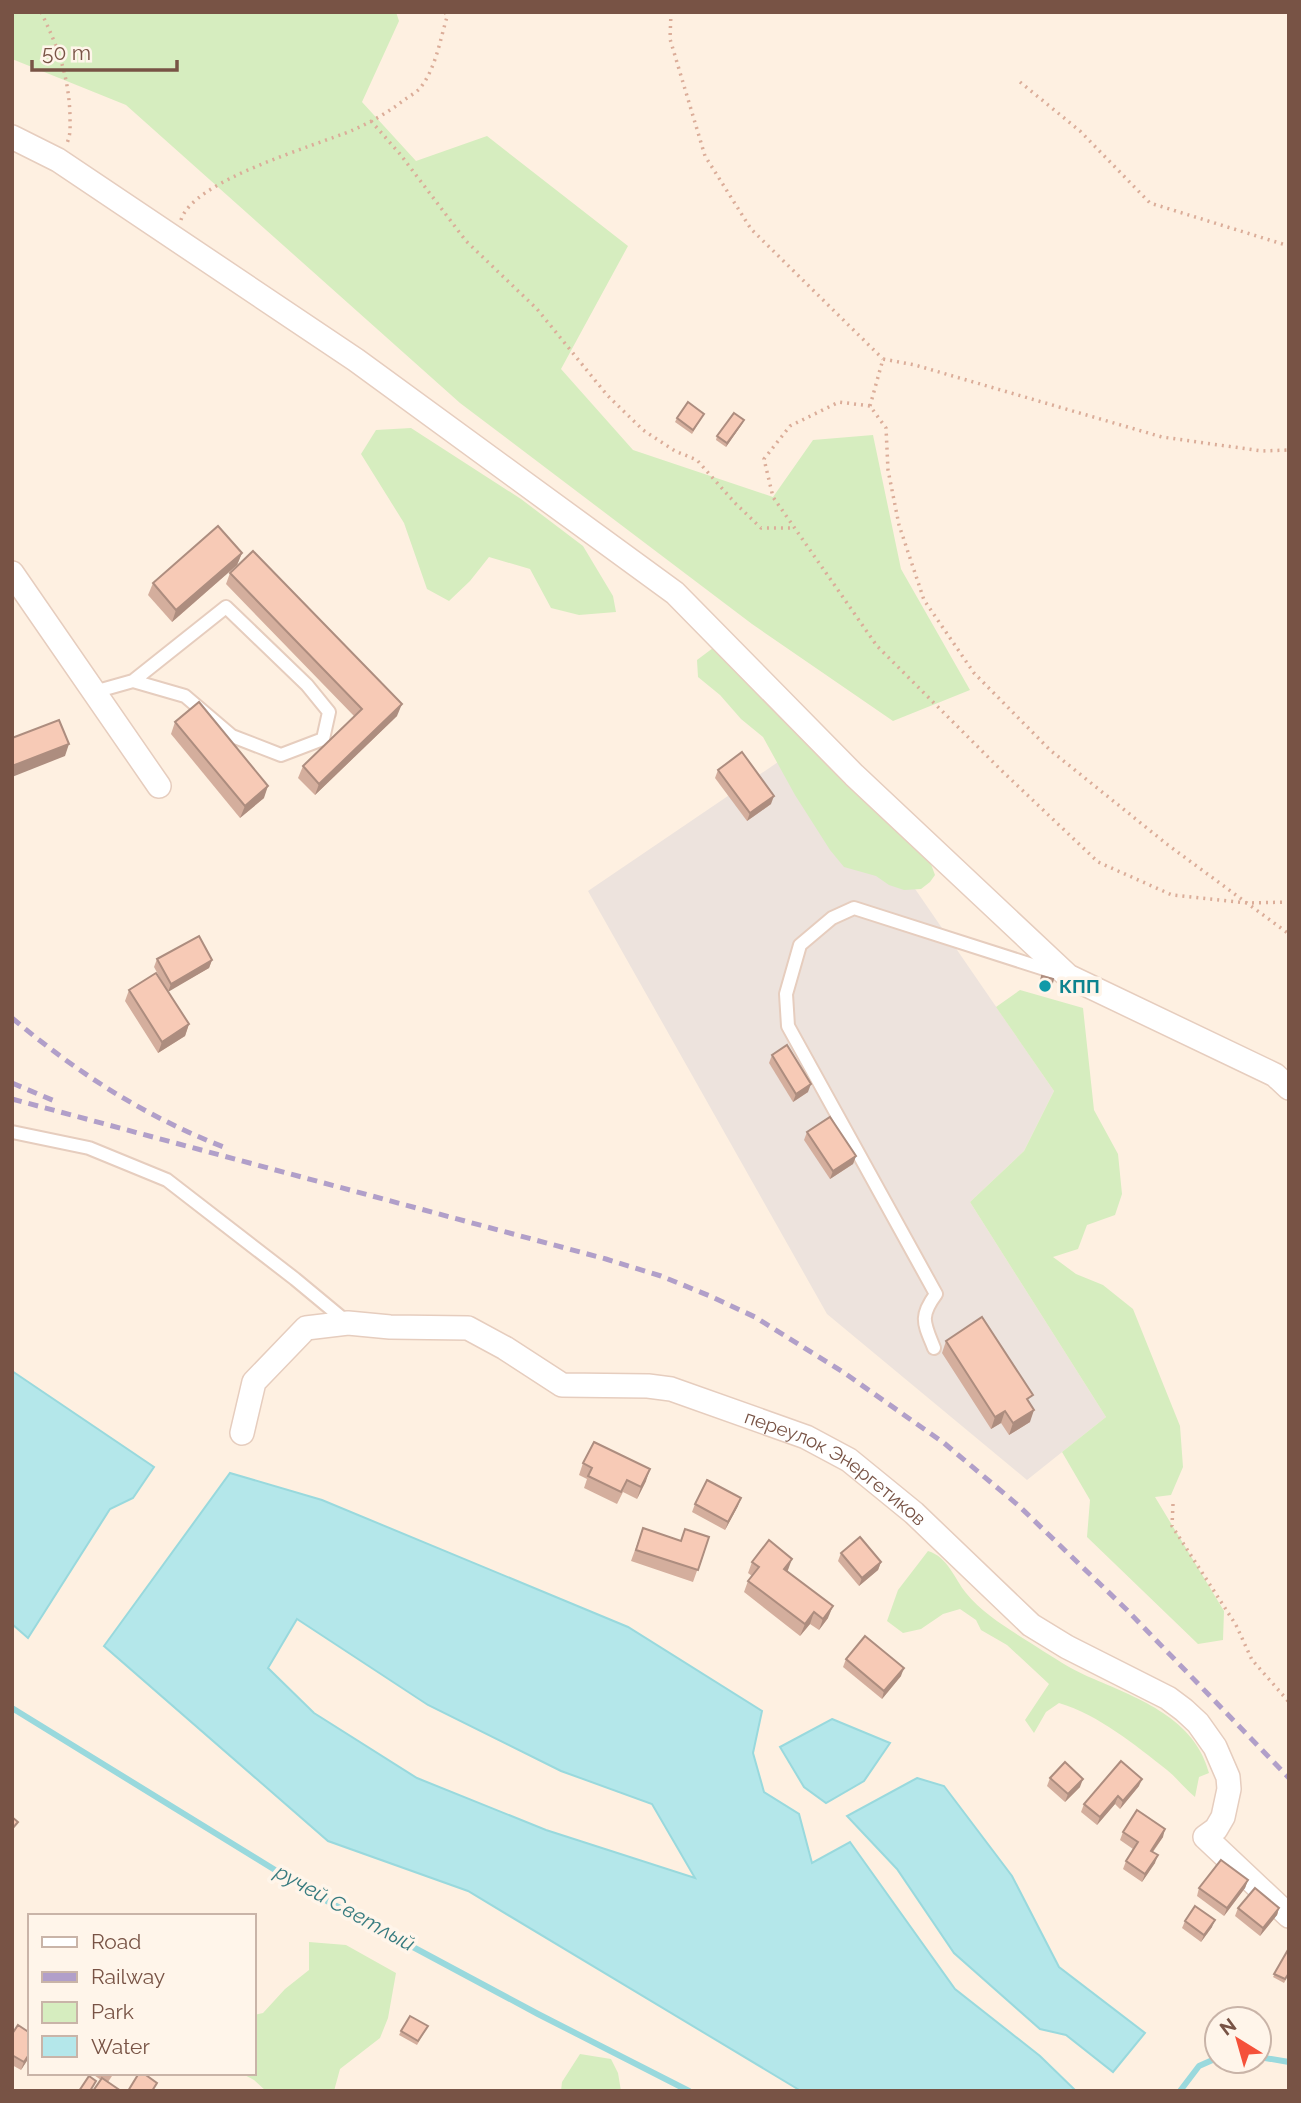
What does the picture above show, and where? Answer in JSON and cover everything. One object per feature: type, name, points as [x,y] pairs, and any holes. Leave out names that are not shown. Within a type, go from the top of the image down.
[{"type":"street","points":[[12,137],[58,160],[356,360],[676,593],[854,775],[1068,976],[1275,1075],[1289,1088]]},
{"type":"street","points":[[12,573],[159,786]]},
{"type":"street","name":"переулок Энергетиков","points":[[242,1433],[254,1382],[306,1328],[348,1323],[390,1327],[468,1328],[562,1385],[649,1386],[671,1389],[806,1437],[849,1460],[914,1513],[1031,1625],[1067,1647],[1168,1698],[1198,1723],[1223,1762],[1229,1789],[1223,1817],[1216,1829],[1205,1837],[1289,1916]]},
{"type":"lane","points":[[94,692],[133,681],[226,607],[307,685],[329,712],[323,738],[281,755],[232,736],[185,696],[133,681]]},
{"type":"lane","points":[[934,1348],[923,1321],[928,1305],[936,1294],[788,1026],[786,994],[800,946],[832,918],[854,908],[1068,976]]},
{"type":"lane","points":[[12,1132],[89,1148],[167,1180],[296,1279],[348,1323]]},
{"type":"path","points":[[41,12],[58,49],[70,93],[70,136],[58,160]]},
{"type":"path","points":[[176,239],[184,212],[205,192],[261,164],[371,121],[420,88],[434,64],[447,17],[445,12]]},
{"type":"path","points":[[671,12],[670,38],[705,156],[751,229],[883,359],[915,365],[1162,437],[1262,451],[1289,450]]},
{"type":"path","points":[[1020,82],[1080,131],[1150,204],[1289,246]]},
{"type":"path","points":[[371,121],[400,154],[466,241],[537,309],[607,395],[643,430],[675,451],[697,460],[761,528],[794,528]]},
{"type":"path","points":[[870,406],[883,359]]},
{"type":"path","points":[[1289,902],[1247,903],[1172,895],[1098,862],[1001,770],[877,646],[773,497],[764,459],[790,426],[839,402],[870,406],[886,428],[888,470],[899,525],[924,600],[974,673],[1050,750],[1168,845],[1247,903],[1289,934]]},
{"type":"path","points":[[1173,1504],[1172,1526],[1236,1625],[1252,1660],[1289,1702]]},
{"type":"shaded area","points":[[812,739],[1054,1091],[1024,1151],[970,1202],[1106,1417],[1027,1480],[827,1314],[588,891]]},
{"type":"green space","points":[[12,12],[396,12],[399,21],[362,102],[416,161],[487,136],[628,246],[561,369],[633,450],[773,497],[813,440],[873,435],[901,569],[970,690],[893,721],[752,624],[460,403],[126,105],[12,59]]},
{"type":"green space","points":[[411,428],[521,499],[583,546],[613,596],[616,612],[579,615],[551,608],[530,569],[489,557],[449,601],[427,589],[404,523],[361,454],[376,430]]},
{"type":"green space","points":[[717,645],[928,856],[935,875],[930,882],[921,889],[904,890],[889,885],[876,876],[844,867],[795,795],[763,737],[698,677],[697,660]]},
{"type":"green space","points":[[1020,990],[1083,1008],[1094,1110],[1118,1154],[1122,1194],[1115,1215],[1087,1225],[1078,1249],[1053,1257],[1076,1274],[1103,1285],[1133,1309],[1180,1426],[1183,1467],[1171,1495],[1155,1497],[1224,1611],[1223,1640],[1198,1644],[1087,1537],[1090,1500],[1062,1452],[1106,1417],[970,1202],[1024,1151],[1054,1091],[996,1007]]},
{"type":"green space","points":[[928,1551],[941,1558],[974,1602],[1002,1625],[1068,1666],[1147,1703],[1179,1725],[1192,1738],[1202,1754],[1209,1773],[1199,1777],[1195,1797],[1167,1770],[1129,1741],[1074,1708],[1059,1703],[1046,1712],[1034,1733],[1025,1720],[1049,1684],[1007,1645],[981,1630],[976,1620],[960,1609],[943,1614],[921,1629],[903,1633],[887,1621],[898,1590]]},
{"type":"green space","points":[[309,1942],[346,1945],[396,1973],[388,2018],[380,2038],[340,2069],[334,2091],[266,2091],[245,2075],[256,2075],[256,2015],[263,2013],[285,1989],[309,1970]]},
{"type":"green space","points":[[580,2054],[611,2059],[618,2073],[621,2091],[561,2091],[562,2082]]},
{"type":"water","points":[[12,1371],[154,1467],[133,1498],[110,1509],[28,1638],[12,1624]]},
{"type":"water","points":[[230,1473],[322,1500],[628,1627],[762,1711],[753,1753],[764,1792],[799,1814],[812,1863],[850,1842],[955,1989],[1040,2056],[1076,2091],[801,2091],[468,1891],[328,1841],[104,1646]],"holes":[[[297,1619],[428,1705],[561,1771],[652,1804],[695,1878],[546,1830],[417,1778],[314,1713],[268,1668]]]},
{"type":"water","points":[[832,1719],[890,1743],[864,1781],[826,1803],[804,1787],[780,1747]]},
{"type":"water","points":[[917,1778],[944,1786],[1012,1876],[1059,1967],[1145,2033],[1113,2072],[1066,2035],[1040,2029],[954,1953],[897,1869],[847,1816]]},
{"type":"building","points":[[688,402],[704,414],[693,430],[677,418]]},
{"type":"building","points":[[734,413],[744,420],[727,443],[717,436]]},
{"type":"building","points":[[218,526],[242,553],[176,610],[153,583]]},
{"type":"building","points":[[253,551],[402,704],[319,784],[303,766],[362,709],[230,573]]},
{"type":"building","points":[[199,702],[268,786],[245,806],[175,722]]},
{"type":"building","points":[[59,720],[69,744],[12,766],[12,738]]},
{"type":"building","points":[[742,752],[774,796],[750,813],[718,770]]},
{"type":"building","points":[[199,936],[212,960],[171,984],[157,959]]},
{"type":"building","points":[[156,973],[189,1024],[162,1042],[129,990]]},
{"type":"building","points":[[1042,976],[1053,979],[1051,987],[1040,985]]},
{"type":"building","points":[[787,1045],[811,1084],[796,1094],[772,1055]]},
{"type":"building","points":[[830,1117],[856,1156],[833,1171],[807,1132]]},
{"type":"building","points":[[982,1317],[1033,1395],[1027,1399],[1034,1410],[1013,1423],[1005,1411],[995,1417],[946,1341]]},
{"type":"building","points":[[594,1442],[650,1469],[641,1487],[627,1480],[621,1492],[588,1476],[592,1468],[583,1463]]},
{"type":"building","points":[[707,1480],[741,1498],[728,1522],[695,1504]]},
{"type":"building","points":[[643,1528],[681,1541],[685,1529],[709,1537],[698,1570],[636,1550]]},
{"type":"building","points":[[860,1537],[881,1562],[862,1578],[841,1553]]},
{"type":"building","points":[[769,1540],[792,1559],[784,1569],[833,1606],[823,1619],[814,1612],[805,1624],[748,1581],[759,1567],[752,1562]]},
{"type":"building","points":[[865,1636],[904,1668],[884,1691],[846,1659]]},
{"type":"building","points":[[1121,1761],[1142,1779],[1123,1801],[1118,1796],[1100,1817],[1084,1804]]},
{"type":"building","points":[[1065,1762],[1083,1779],[1068,1794],[1050,1778]]},
{"type":"building","points":[[1137,1810],[1165,1829],[1151,1851],[1158,1855],[1145,1874],[1126,1861],[1138,1842],[1123,1832]]},
{"type":"building","points":[[12,1817],[18,1822],[12,1829]]},
{"type":"building","points":[[1221,1860],[1248,1880],[1227,1908],[1199,1888]]},
{"type":"building","points":[[1255,1888],[1279,1908],[1263,1928],[1238,1908]]},
{"type":"building","points":[[1195,1906],[1215,1920],[1204,1935],[1185,1921]]},
{"type":"building","points":[[1289,1948],[1289,1973],[1285,1979],[1274,1974]]},
{"type":"building","points":[[410,2016],[428,2026],[418,2041],[401,2031]]},
{"type":"building","points":[[18,2025],[28,2032],[28,2056],[24,2062],[12,2055],[12,2034]]},
{"type":"building","points":[[138,2075],[146,2075],[157,2083],[152,2091],[128,2091]]},
{"type":"building","points":[[89,2076],[96,2081],[90,2091],[79,2091]]},
{"type":"building","points":[[102,2078],[121,2091],[93,2091]]},
{"type":"waterway","name":"ручей Светлый","points":[[12,1708],[314,1894],[689,2091]]},
{"type":"waterway","name":"ручей Светлый","points":[[1273,2059],[1289,2062]]},
{"type":"waterway","name":"ручей Светлый","points":[[1180,2091],[1203,2064]]},
{"type":"railway","points":[[12,1018],[113,1092],[167,1122],[226,1148]]},
{"type":"railway","points":[[12,1083],[57,1102]]},
{"type":"railway","points":[[12,1099],[606,1259],[661,1276],[755,1317],[843,1372],[944,1443],[1019,1506],[1127,1610],[1289,1778]]},
{"type":"place","name":"КПП","points":[[1045,986]]}]
